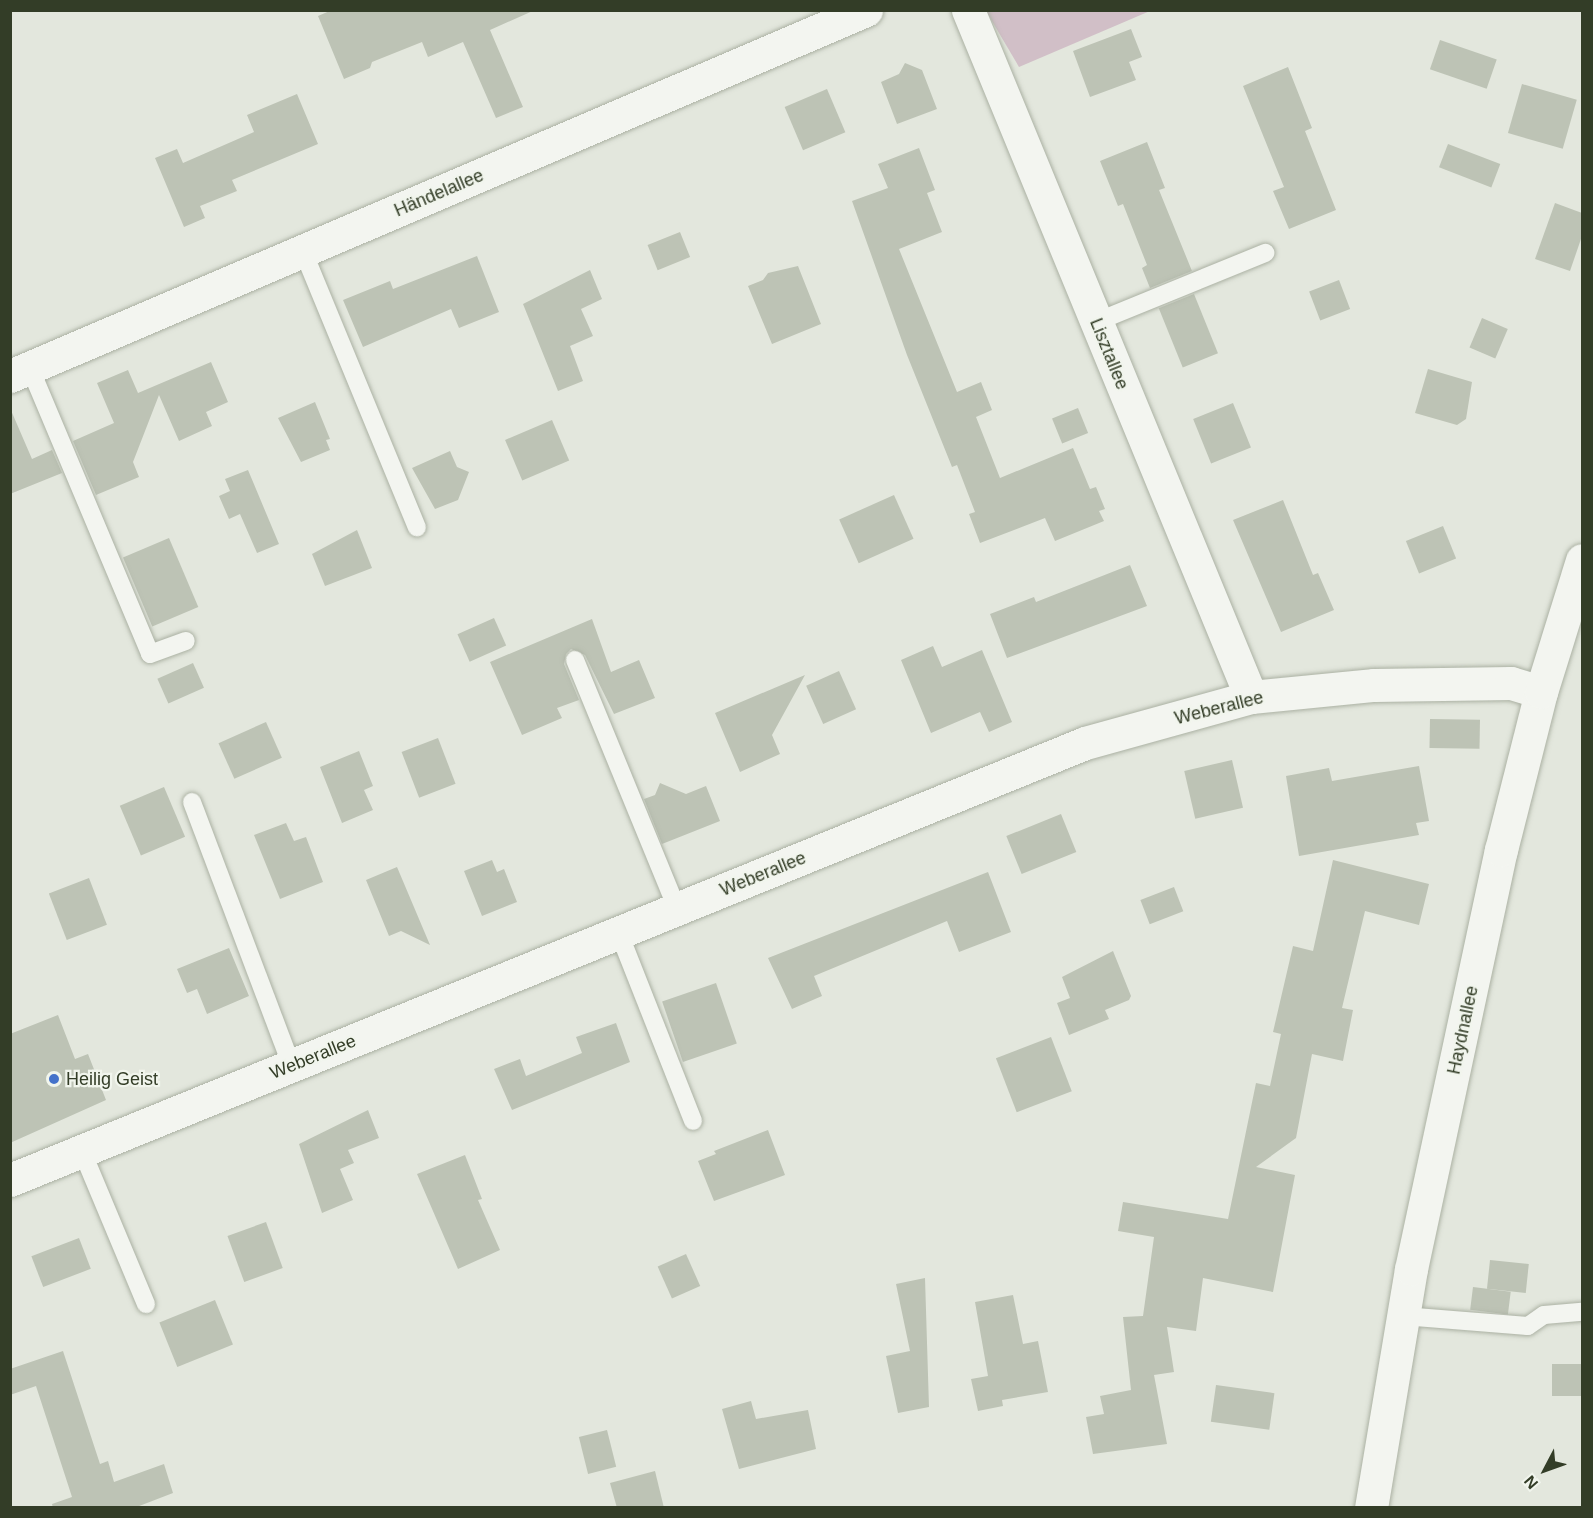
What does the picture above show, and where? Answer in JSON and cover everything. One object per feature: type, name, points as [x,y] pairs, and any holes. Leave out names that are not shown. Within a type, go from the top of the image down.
[{"type":"street","name":"Händelallee","points":[[20,372],[867,10]]},
{"type":"street","name":"Lisztallee","points":[[969,10],[1251,697]]},
{"type":"street","name":"Haydnallee","points":[[1371,1508],[1403,1316],[1502,850],[1542,692],[1582,560]]},
{"type":"street","name":"Weberallee","points":[[10,1180],[1085,743],[1251,697],[1374,685],[1499,683],[1542,692]]},
{"type":"lane","points":[[303,251],[417,528]]},
{"type":"lane","points":[[1096,322],[1265,253]]},
{"type":"lane","points":[[20,372],[150,654],[186,641]]},
{"type":"lane","points":[[576,660],[677,909]]},
{"type":"lane","points":[[192,802],[292,1066]]},
{"type":"lane","points":[[619,933],[693,1121]]},
{"type":"lane","points":[[82,1151],[146,1304]]},
{"type":"lane","points":[[1403,1316],[1528,1326],[1544,1315],[1582,1312]]},
{"type":"shaded area","points":[[986,11],[1150,11],[1019,67]]},
{"type":"building","points":[[332,10],[535,10],[490,30],[523,107],[496,118],[463,42],[428,57],[422,42],[372,62],[370,68],[344,79],[318,16]]},
{"type":"building","points":[[1131,29],[1142,57],[1129,62],[1136,80],[1090,97],[1073,51]]},
{"type":"building","points":[[1440,40],[1497,60],[1487,89],[1430,69]]},
{"type":"building","points":[[905,63],[922,70],[937,109],[897,124],[881,82],[899,74]]},
{"type":"building","points":[[1288,67],[1312,128],[1305,131],[1336,210],[1289,229],[1273,191],[1284,187],[1243,86]]},
{"type":"building","points":[[1522,84],[1577,100],[1563,149],[1508,133]]},
{"type":"building","points":[[827,89],[845,132],[803,150],[785,107]]},
{"type":"building","points":[[297,94],[318,144],[232,180],[237,191],[200,206],[205,218],[184,227],[155,158],[177,149],[183,163],[254,132],[247,115]]},
{"type":"building","points":[[1147,142],[1165,188],[1159,190],[1192,271],[1150,288],[1142,268],[1147,265],[1123,204],[1118,206],[1100,161]]},
{"type":"building","points":[[1448,144],[1500,164],[1491,187],[1439,167]]},
{"type":"building","points":[[919,148],[935,190],[927,193],[942,232],[899,249],[957,392],[981,382],[992,410],[976,417],[1000,478],[1073,448],[1090,489],[1096,487],[1105,509],[1099,511],[1104,521],[1055,541],[1045,518],[980,543],[969,514],[975,512],[957,465],[952,467],[907,355],[852,201],[888,188],[878,164]]},
{"type":"building","points":[[1555,203],[1582,213],[1582,236],[1570,271],[1535,259]]},
{"type":"building","points":[[680,232],[690,257],[658,270],[648,245]]},
{"type":"building","points":[[477,256],[499,312],[459,328],[451,309],[363,347],[343,300],[390,281],[393,289]]},
{"type":"building","points":[[798,266],[821,324],[772,344],[748,286],[763,280],[768,273]]},
{"type":"building","points":[[590,270],[602,299],[581,309],[593,336],[570,346],[583,381],[558,391],[523,304]]},
{"type":"building","points":[[1339,280],[1350,309],[1320,320],[1309,291]]},
{"type":"building","points":[[1194,294],[1218,353],[1183,368],[1159,308]]},
{"type":"building","points":[[1482,318],[1508,329],[1495,358],[1469,347]]},
{"type":"building","points":[[211,362],[228,402],[206,412],[212,426],[179,441],[159,395],[133,462],[139,477],[96,495],[73,441],[114,423],[97,383],[128,370],[138,393]]},
{"type":"building","points":[[1428,369],[1472,382],[1466,419],[1457,425],[1415,413]]},
{"type":"building","points":[[315,402],[330,439],[326,440],[330,450],[301,462],[278,418]]},
{"type":"building","points":[[1233,403],[1251,448],[1211,464],[1193,419]]},
{"type":"building","points":[[10,408],[32,459],[52,450],[62,473],[10,494]]},
{"type":"building","points":[[1078,408],[1088,433],[1062,444],[1052,418]]},
{"type":"building","points":[[552,420],[569,461],[522,480],[505,440]]},
{"type":"building","points":[[450,451],[457,467],[469,472],[458,500],[435,509],[412,468]]},
{"type":"building","points":[[248,470],[279,544],[257,553],[240,514],[229,519],[219,496],[230,491],[225,479]]},
{"type":"building","points":[[894,495],[914,539],[859,563],[839,519]]},
{"type":"building","points":[[1283,500],[1313,575],[1318,573],[1334,610],[1281,632],[1233,520]]},
{"type":"building","points":[[1443,526],[1456,558],[1419,573],[1406,541]]},
{"type":"building","points":[[357,530],[372,568],[325,586],[312,554]]},
{"type":"building","points":[[169,538],[198,607],[152,627],[123,558]]},
{"type":"building","points":[[1130,565],[1147,606],[1007,658],[990,614],[1034,597],[1036,602]]},
{"type":"building","points":[[494,618],[506,645],[470,662],[457,634]]},
{"type":"building","points":[[592,619],[611,672],[639,660],[655,698],[614,714],[585,655],[571,649],[566,654],[564,664],[579,700],[557,708],[562,718],[522,735],[490,662]]},
{"type":"building","points":[[933,646],[942,667],[982,650],[1012,722],[989,732],[980,712],[931,733],[901,660]]},
{"type":"building","points":[[193,663],[204,688],[168,704],[157,679]]},
{"type":"building","points":[[839,671],[856,709],[823,724],[806,686]]},
{"type":"building","points":[[805,675],[772,735],[780,754],[740,772],[715,713]]},
{"type":"building","points":[[1430,719],[1480,720],[1479,749],[1429,748]]},
{"type":"building","points":[[266,722],[282,758],[234,779],[218,743]]},
{"type":"building","points":[[438,738],[456,784],[419,798],[402,752]]},
{"type":"building","points":[[359,751],[373,786],[364,790],[373,810],[342,823],[320,767]]},
{"type":"building","points":[[1232,760],[1243,808],[1195,819],[1184,771]]},
{"type":"building","points":[[1419,766],[1429,821],[1416,823],[1419,835],[1299,856],[1286,776],[1329,768],[1332,781]]},
{"type":"building","points":[[660,783],[686,794],[706,786],[720,821],[662,844],[644,799],[655,795]]},
{"type":"building","points":[[164,787],[185,837],[141,855],[120,806]]},
{"type":"building","points":[[1061,814],[1076,852],[1022,874],[1006,836]]},
{"type":"building","points":[[286,823],[294,841],[306,837],[323,882],[280,899],[254,835]]},
{"type":"building","points":[[492,860],[497,872],[504,869],[517,902],[482,916],[464,871]]},
{"type":"building","points":[[1333,860],[1429,884],[1419,925],[1365,911],[1342,1008],[1353,1010],[1343,1061],[1312,1054],[1296,1138],[1256,1167],[1295,1175],[1273,1292],[1203,1278],[1196,1331],[1167,1327],[1174,1372],[1154,1375],[1167,1444],[1093,1454],[1086,1417],[1104,1414],[1100,1396],[1131,1390],[1123,1317],[1143,1316],[1154,1237],[1118,1231],[1123,1202],[1228,1219],[1256,1083],[1270,1086],[1281,1034],[1273,1032],[1293,946],[1313,951]]},
{"type":"building","points":[[397,867],[430,945],[401,931],[389,936],[366,880]]},
{"type":"building","points":[[988,872],[1011,932],[959,952],[947,921],[814,976],[822,996],[792,1009],[768,958]]},
{"type":"building","points":[[89,878],[107,925],[67,940],[49,893]]},
{"type":"building","points":[[1174,887],[1183,911],[1150,924],[1140,900]]},
{"type":"building","points":[[229,948],[249,996],[207,1014],[197,989],[187,993],[177,969]]},
{"type":"building","points":[[1113,951],[1131,996],[1129,1000],[1105,1010],[1109,1019],[1069,1035],[1057,1003],[1070,998],[1062,977]]},
{"type":"building","points":[[716,983],[737,1044],[683,1062],[662,1002]]},
{"type":"building","name":"Heilig Geist","points":[[58,1015],[75,1059],[88,1054],[106,1100],[10,1143],[10,1034]]},
{"type":"building","points":[[616,1023],[630,1062],[512,1110],[494,1069],[520,1059],[526,1076],[582,1053],[576,1037]]},
{"type":"building","points":[[1051,1037],[1072,1091],[1017,1112],[996,1058]]},
{"type":"building","points":[[368,1110],[379,1138],[348,1150],[354,1163],[340,1169],[353,1200],[322,1213],[299,1144]]},
{"type":"building","points":[[768,1130],[785,1175],[714,1201],[698,1161],[716,1154],[714,1151]]},
{"type":"building","points":[[465,1155],[482,1199],[478,1200],[500,1250],[458,1269],[417,1174]]},
{"type":"building","points":[[266,1222],[283,1268],[244,1282],[227,1236]]},
{"type":"building","points":[[79,1238],[91,1269],[43,1287],[31,1256]]},
{"type":"building","points":[[686,1254],[700,1286],[672,1299],[658,1267]]},
{"type":"building","points":[[1490,1260],[1529,1264],[1526,1293],[1487,1289]]},
{"type":"building","points":[[925,1278],[929,1407],[898,1413],[886,1356],[910,1351],[896,1284]]},
{"type":"building","points":[[1473,1287],[1511,1292],[1508,1314],[1470,1310]]},
{"type":"building","points":[[1013,1295],[1023,1344],[1038,1341],[1048,1392],[1002,1400],[1003,1406],[978,1411],[971,1379],[988,1376],[975,1302]]},
{"type":"building","points":[[215,1300],[233,1345],[177,1367],[159,1322]]},
{"type":"building","points":[[63,1351],[100,1464],[108,1461],[114,1482],[164,1464],[173,1493],[134,1508],[53,1508],[52,1504],[72,1497],[36,1386],[10,1395],[10,1369]]},
{"type":"building","points":[[1552,1364],[1582,1364],[1582,1396],[1552,1396]]},
{"type":"building","points":[[1216,1385],[1274,1393],[1269,1430],[1211,1422]]},
{"type":"building","points":[[751,1401],[756,1419],[808,1410],[816,1449],[739,1469],[722,1409]]},
{"type":"building","points":[[607,1430],[616,1467],[588,1474],[579,1437]]},
{"type":"building","points":[[655,1471],[664,1508],[617,1508],[610,1483]]},
{"type":"place","name":"Heilig Geist","points":[[54,1079]]}]
